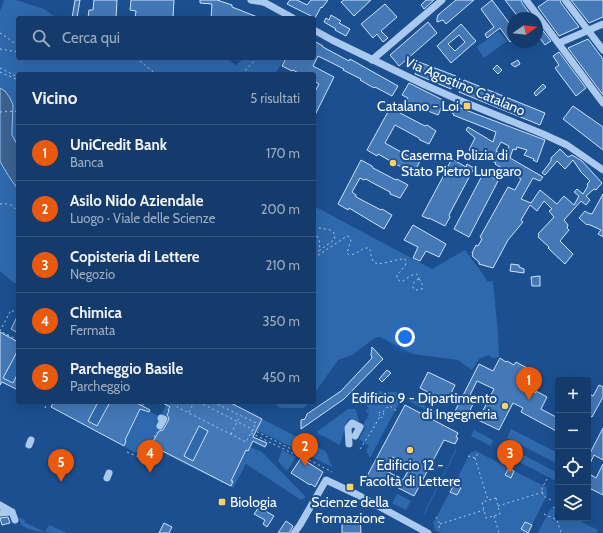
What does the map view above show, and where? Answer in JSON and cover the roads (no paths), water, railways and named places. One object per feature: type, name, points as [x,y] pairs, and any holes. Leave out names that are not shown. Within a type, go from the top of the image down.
[{"type":"street","points":[[252,0],[262,1],[289,16]]},
{"type":"street","points":[[372,60],[442,0]]},
{"type":"street","points":[[526,0],[603,103]]},
{"type":"street","points":[[566,0],[603,50]]},
{"type":"street","points":[[559,43],[603,24]]},
{"type":"street","name":"Via Agostino Catalano","points":[[316,31],[372,60],[459,100],[567,145],[603,170]]},
{"type":"street","points":[[160,426],[164,419],[161,418]]},
{"type":"street","points":[[349,444],[348,428],[352,423],[360,427],[355,436]]},
{"type":"street","points":[[294,533],[326,480],[358,495],[428,533]]},
{"type":"street","points":[[0,505],[12,512],[15,520]]},
{"type":"street","points":[[0,513],[12,512]]},
{"type":"place","name":"Catalano - Loi","points":[[467,106]]},
{"type":"place","name":"Caserma Polizia di Stato Pietro Lungaro","points":[[393,163]]},
{"type":"place","name":"UniCredit Bank","points":[[529,400]]},
{"type":"place","name":"Edificio 9 - Dipartimento di Ingegneria","points":[[505,406]]},
{"type":"place","name":"Edificio 12 - Facoltà di Lettere","points":[[410,450]]},
{"type":"place","name":"Asilo Nido Aziendale","points":[[305,466]]},
{"type":"place","name":"Chimica","points":[[150,473]]},
{"type":"place","name":"Copisteria di Lettere","points":[[510,473]]},
{"type":"place","name":"Parcheggio Basile","points":[[61,482]]},
{"type":"place","name":"Scienze della Formazione","points":[[350,487]]},
{"type":"place","name":"Biologia","points":[[222,502]]}]
